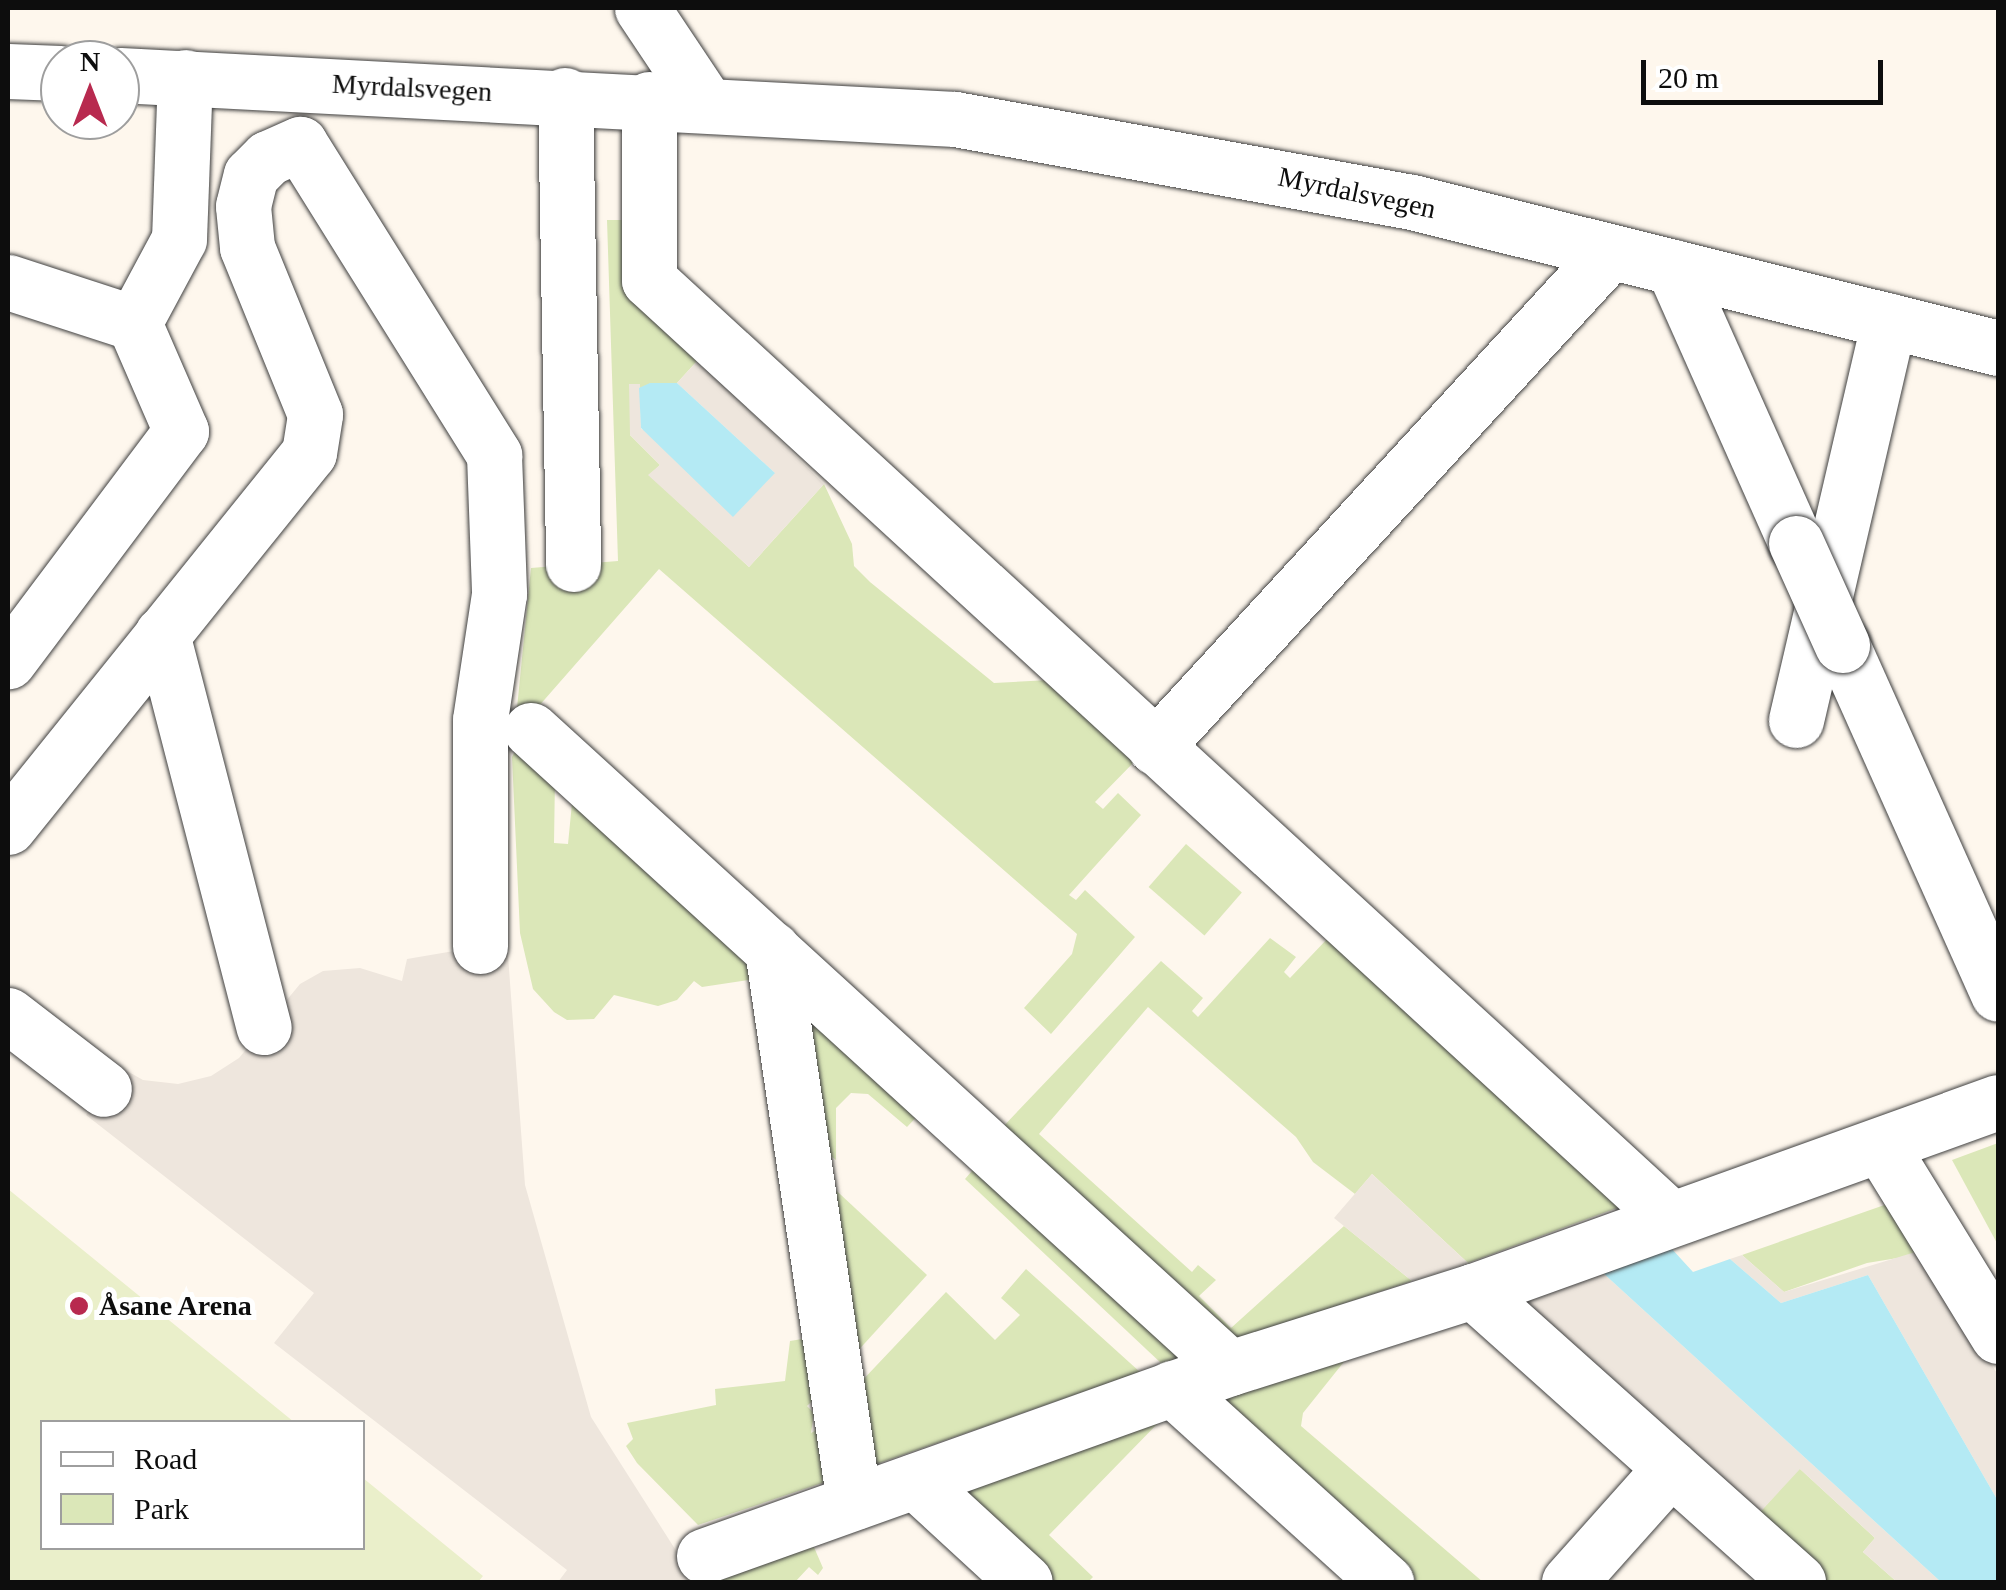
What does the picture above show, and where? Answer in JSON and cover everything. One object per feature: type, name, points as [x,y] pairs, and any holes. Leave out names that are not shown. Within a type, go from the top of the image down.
[{"type":"street","points":[[642,8],[704,102]]},
{"type":"street","points":[[8,71],[40,72]]},
{"type":"street","name":"Myrdalsvegen","points":[[140,75],[704,102],[974,122],[1412,202],[1998,348]]},
{"type":"street","points":[[134,324],[179,239],[186,77]]},
{"type":"street","points":[[565,95],[573,564]]},
{"type":"street","points":[[649,99],[649,280],[1669,1217]]},
{"type":"street","points":[[8,828],[309,452],[315,414],[247,247],[243,206],[251,176],[268,158],[300,144],[494,455],[499,594],[480,720],[480,946]]},
{"type":"street","points":[[1155,747],[1610,252]]},
{"type":"street","points":[[1672,267],[1998,994]]},
{"type":"street","points":[[8,282],[134,324],[182,431],[18,625]]},
{"type":"street","points":[[1796,720],[1889,321]]},
{"type":"street","points":[[162,634],[264,1027]]},
{"type":"street","points":[[531,730],[1230,1368]]},
{"type":"street","points":[[772,949],[854,1502]]},
{"type":"street","points":[[8,1015],[104,1089]]},
{"type":"street","points":[[704,1556],[1230,1368],[1473,1291],[1669,1217],[1998,1102]]},
{"type":"street","points":[[1880,1146],[1998,1336]]},
{"type":"street","points":[[1473,1291],[1798,1582]]},
{"type":"street","points":[[1172,1388],[1386,1582]]},
{"type":"street","points":[[1569,1582],[1671,1468]]},
{"type":"street","points":[[915,1480],[1025,1582]]},
{"type":"green space","points":[[607,220],[628,220],[698,360],[677,383],[650,383],[630,435],[660,465],[649,475],[749,567],[824,484],[852,544],[854,566],[870,582],[994,683],[1050,680],[1138,758],[1095,802],[1103,809],[1118,793],[1141,815],[1069,895],[1076,900],[1085,890],[1135,937],[1051,1034],[1024,1008],[1072,954],[1077,934],[659,569],[531,715],[516,718],[531,568],[618,561]]},
{"type":"green space","points":[[520,742],[555,778],[554,843],[568,844],[573,793],[754,953],[755,979],[702,987],[694,981],[677,1000],[658,1006],[614,995],[594,1019],[567,1020],[554,1012],[533,989],[520,933],[512,757]]},
{"type":"green space","points":[[1186,844],[1242,893],[1204,936],[1149,887]]},
{"type":"green space","points":[[1329,937],[1625,1205],[1468,1263],[1372,1174],[1355,1194],[1313,1162],[1296,1137],[1148,1007],[1039,1134],[1192,1272],[1198,1265],[1216,1280],[1199,1296],[1231,1328],[1344,1226],[1412,1281],[1228,1342],[997,1133],[1161,961],[1203,998],[1192,1011],[1198,1017],[1270,938],[1296,957],[1284,972],[1290,978]]},
{"type":"green space","points":[[796,996],[922,1111],[907,1127],[868,1094],[851,1093],[836,1108],[836,1160],[820,1148]]},
{"type":"green space","points":[[1998,1143],[1998,1245],[1952,1160]]},
{"type":"green space","points":[[978,1164],[1188,1355],[1162,1364],[965,1179]]},
{"type":"green space","points":[[826,1181],[927,1275],[854,1355]]},
{"type":"green space","name":"Åsane Arena","points":[[8,1189],[292,1420],[40,1420],[40,1550],[365,1550],[365,1480],[483,1576],[478,1582],[8,1582]]},
{"type":"green space","points":[[1893,1202],[1916,1255],[1867,1263],[1784,1292],[1742,1255]]},
{"type":"green space","points":[[1026,1269],[1140,1372],[871,1466],[858,1385],[946,1292],[995,1340],[1020,1315],[1001,1298]]},
{"type":"green space","points":[[814,1337],[820,1393],[807,1406],[814,1413],[811,1433],[818,1429],[834,1479],[698,1525],[637,1463],[626,1446],[633,1439],[627,1423],[716,1405],[715,1389],[785,1381],[790,1341]]},
{"type":"green space","points":[[1347,1358],[1303,1413],[1301,1426],[1483,1582],[1418,1582],[1216,1397]]},
{"type":"green space","points":[[1162,1419],[1049,1535],[1093,1577],[1088,1582],[1050,1582],[948,1491]]},
{"type":"green space","points":[[1799,1468],[1875,1538],[1863,1552],[1897,1582],[1818,1582],[1751,1522]]},
{"type":"green space","points":[[810,1538],[823,1568],[818,1575],[809,1567],[795,1582],[721,1582],[717,1572]]},
{"type":"shaded area","points":[[698,360],[824,484],[749,567],[648,475],[660,465],[630,435],[629,384],[640,384],[641,429],[775,473],[677,383]]},
{"type":"shaded area","points":[[507,942],[525,1185],[591,1417],[696,1582],[558,1582],[567,1570],[274,1343],[314,1293],[86,1115],[120,1067],[143,1080],[178,1084],[211,1076],[239,1058],[300,984],[323,971],[360,968],[402,981],[407,959]]},
{"type":"shaded area","points":[[1372,1174],[1468,1263],[1412,1281],[1334,1218]]},
{"type":"shaded area","points":[[1922,1250],[1998,1375],[1998,1501],[1868,1275],[1781,1303],[1730,1259],[1742,1255],[1784,1292]]},
{"type":"shaded area","points":[[1602,1272],[1941,1582],[1897,1582],[1863,1552],[1875,1538],[1800,1469],[1751,1522],[1511,1302]]},
{"type":"water","points":[[650,383],[677,383],[775,473],[733,517],[641,428],[639,388]]},
{"type":"water","points":[[1671,1248],[1693,1272],[1730,1259],[1781,1303],[1868,1275],[1998,1501],[1998,1582],[1941,1582],[1602,1272]]},
{"type":"place","name":"Åsane Arena","points":[[79,1306]]}]
